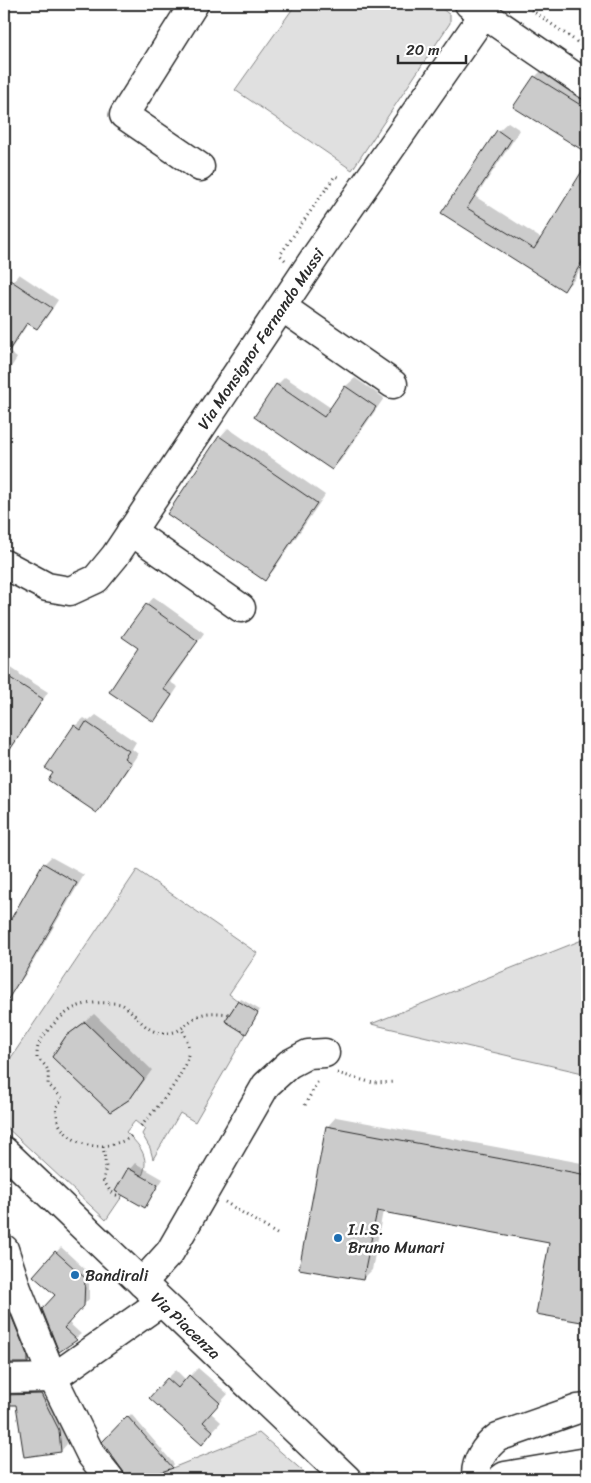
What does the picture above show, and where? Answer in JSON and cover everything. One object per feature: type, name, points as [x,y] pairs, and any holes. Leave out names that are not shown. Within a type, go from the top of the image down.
[{"type":"street","points":[[194,4],[124,115],[200,166]]},
{"type":"street","points":[[477,9],[587,85]]},
{"type":"street","name":"Via Monsignor Fernando Mussi","points":[[4,564],[47,587],[70,590],[96,579],[114,556],[282,307],[477,9]]},
{"type":"street","points":[[282,307],[393,384]]},
{"type":"street","points":[[131,531],[241,608]]},
{"type":"street","points":[[142,1283],[170,1252],[266,1084],[288,1064],[320,1059]]},
{"type":"street","name":"Via Piacenza","points":[[4,1151],[346,1479]]},
{"type":"street","points":[[4,1249],[17,1289],[53,1378],[91,1454],[110,1479]]},
{"type":"street","points":[[4,1379],[53,1378],[161,1302]]},
{"type":"street","points":[[477,1479],[476,1474],[479,1460],[488,1445],[498,1437],[578,1409],[587,1408]]},
{"type":"street","points":[[501,1479],[505,1476],[587,1462]]},
{"type":"path","points":[[523,4],[587,49]]},
{"type":"path","points":[[131,1136],[120,1142],[103,1146],[84,1144],[71,1138],[59,1123],[56,1108],[62,1098],[48,1084],[49,1074],[47,1066],[37,1058],[38,1047],[46,1034],[68,1012],[80,1005],[96,1002],[122,1004],[149,1028],[161,1034],[182,1029],[202,1014],[211,1012],[230,1014]]},
{"type":"path","points":[[142,1126],[166,1096],[185,1064],[189,1048],[182,1029]]},
{"type":"path","points":[[320,1059],[373,1083],[395,1082]]},
{"type":"path","points":[[305,1105],[318,1079],[324,1080],[320,1059]]},
{"type":"path","points":[[103,1146],[106,1167],[103,1180],[110,1191],[121,1198]]},
{"type":"path","points":[[206,1190],[280,1236]]},
{"type":"shaded area","points":[[296,4],[436,4],[450,15],[450,23],[352,170],[235,90]]},
{"type":"shaded area","points":[[137,870],[257,953],[229,994],[238,1001],[225,1021],[246,1034],[195,1122],[180,1113],[153,1159],[150,1148],[142,1134],[145,1129],[135,1121],[126,1132],[142,1151],[145,1162],[144,1169],[142,1176],[128,1168],[123,1195],[106,1220],[4,1125],[4,1068]],"holes":[[[85,1022],[144,1079],[130,1099],[110,1112],[52,1057],[66,1036]]]},
{"type":"shaded area","points":[[587,938],[587,1074],[371,1024]]},
{"type":"shaded area","points":[[259,1433],[312,1479],[145,1479]]},
{"type":"building","points":[[534,76],[587,109],[587,153],[513,107]]},
{"type":"building","points":[[497,130],[511,140],[467,208],[534,249],[587,163],[587,254],[564,291],[441,213]]},
{"type":"building","points":[[10,280],[52,308],[37,329],[27,323],[4,358],[4,290]]},
{"type":"building","points":[[276,384],[324,417],[345,386],[376,407],[332,470],[254,417]]},
{"type":"building","points":[[219,436],[317,503],[265,581],[167,514]]},
{"type":"building","points":[[146,604],[198,641],[163,689],[172,695],[154,722],[109,692],[138,648],[122,637]]},
{"type":"building","points":[[4,674],[43,699],[4,759]]},
{"type":"building","points":[[86,722],[129,751],[124,758],[131,763],[97,813],[48,780],[53,773],[45,768],[74,725],[81,730]]},
{"type":"building","points":[[43,863],[77,883],[4,1006],[4,931]]},
{"type":"building","points":[[238,1001],[258,1013],[246,1034],[225,1021]]},
{"type":"building","points":[[85,1022],[144,1079],[130,1099],[110,1112],[52,1057],[66,1036]]},
{"type":"building","points":[[326,1126],[587,1175],[587,1323],[536,1314],[549,1243],[377,1211],[363,1280],[299,1269]]},
{"type":"building","points":[[128,1168],[158,1185],[145,1208],[115,1191]]},
{"type":"building","points":[[55,1251],[85,1278],[84,1306],[64,1328],[77,1340],[59,1352],[42,1309],[55,1295],[33,1276]]},
{"type":"building","points":[[4,1298],[28,1357],[28,1363],[4,1363]]},
{"type":"building","points":[[189,1375],[220,1403],[203,1422],[213,1431],[202,1445],[149,1398],[167,1378],[178,1388]]},
{"type":"building","points":[[41,1394],[59,1430],[61,1452],[24,1457],[16,1405],[4,1405],[4,1395]]},
{"type":"building","points":[[127,1416],[173,1468],[140,1479],[130,1479],[102,1442]]},
{"type":"place","name":"I.I.S. Bruno Munari","points":[[338,1238]]},
{"type":"place","name":"Bandirali","points":[[75,1275]]}]
